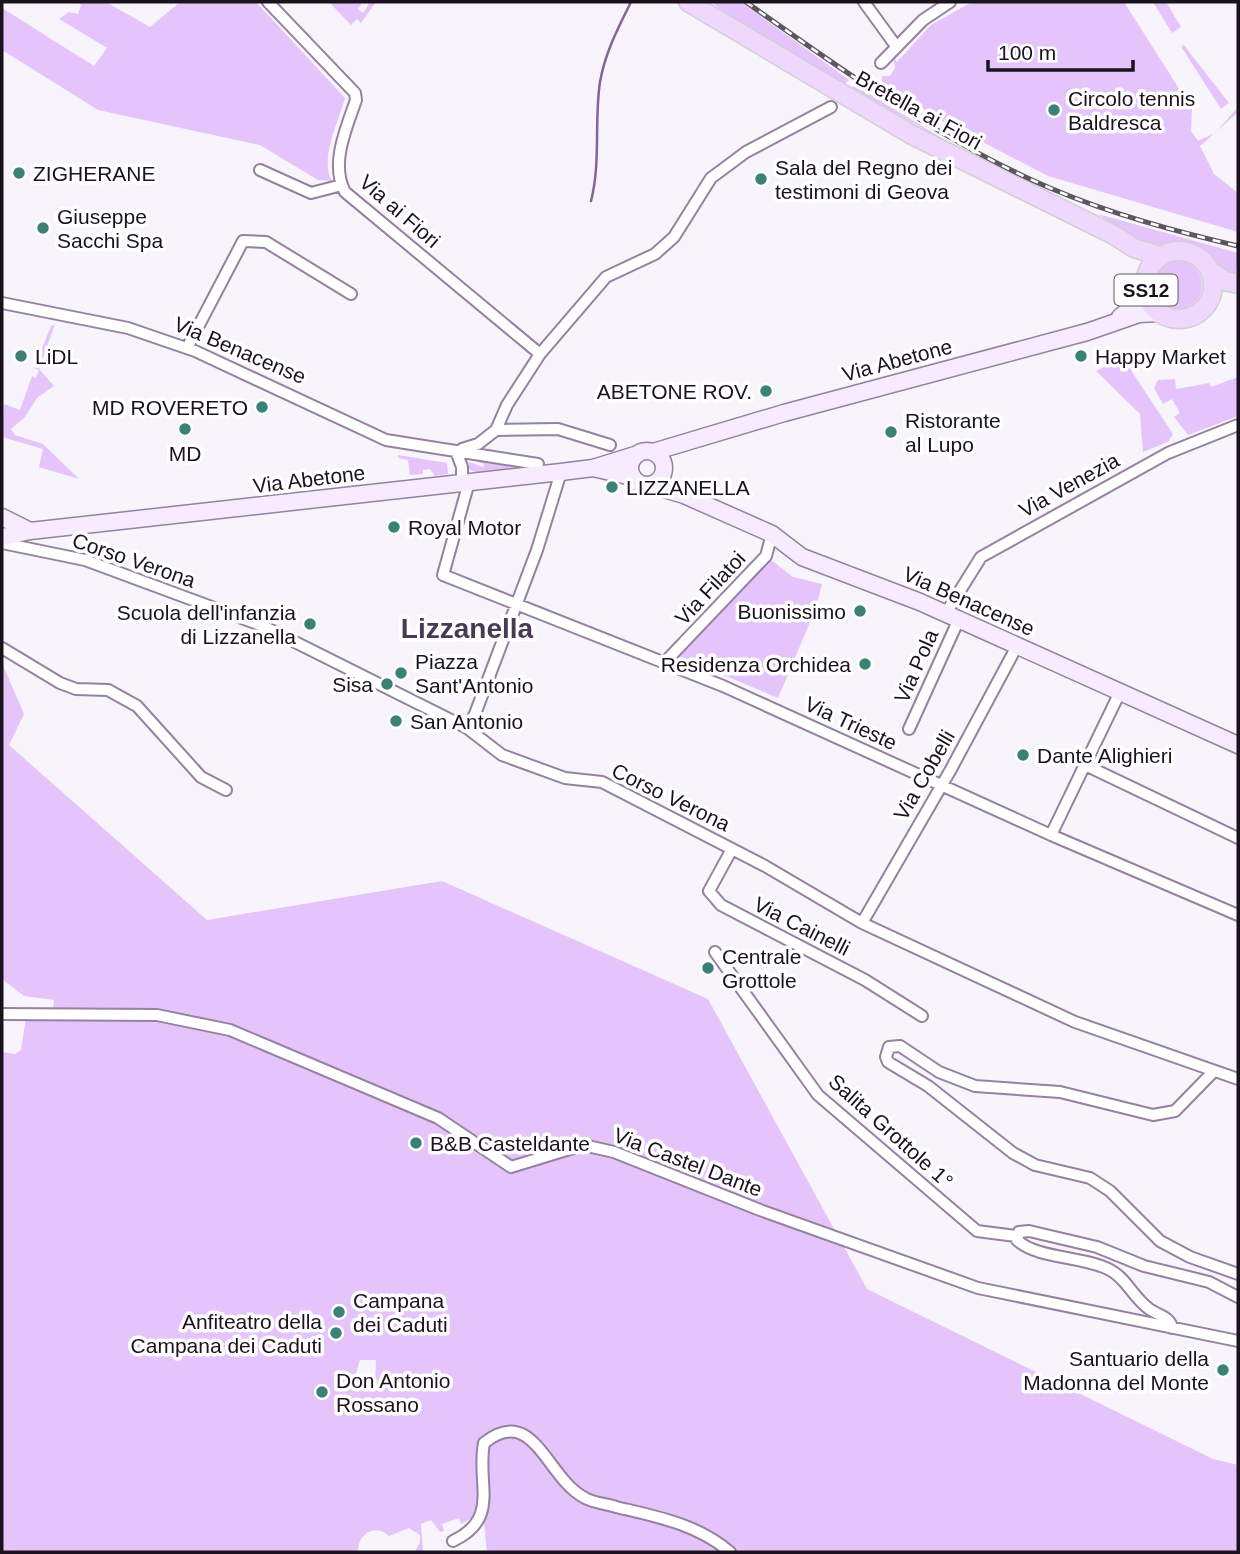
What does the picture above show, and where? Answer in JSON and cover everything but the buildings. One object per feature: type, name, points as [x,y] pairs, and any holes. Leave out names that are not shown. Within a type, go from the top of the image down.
[{"type":"main road","name":"Bretella ai Fiori","points":[[688,2],[912,135],[1112,233],[1133,248],[1151,269]]},
{"type":"main road","name":"SS12","points":[[1116,321],[1137,303],[1151,269],[1182,251],[1194,254],[1210,271],[1238,287]]},
{"type":"main road","name":"SS12","points":[[1151,269],[1149,301],[1160,313],[1172,318],[1191,317],[1209,301],[1238,287]]},
{"type":"main road","points":[[1209,301],[1213,288],[1210,271]]},
{"type":"main road","name":"SS12","points":[[1116,321],[1160,313]]},
{"type":"main road","name":"Via Abetone","points":[[690,441],[1087,332],[1116,321]]},
{"type":"main road","name":"SS12","points":[[593,468],[643,451],[653,452],[690,441]]},
{"type":"main road","points":[[650,485],[658,481],[664,470],[690,441]]},
{"type":"main road","points":[[653,452],[662,459],[664,470]]},
{"type":"main road","points":[[632,477],[630,464],[635,455]]},
{"type":"main road","name":"SS12","points":[[593,468],[632,477],[640,484],[650,485]]},
{"type":"main road","name":"Via Abetone","points":[[30,531],[593,468]]},
{"type":"main road","name":"Via Benacense","points":[[664,470],[684,495]]},
{"type":"main road","name":"Via Benacense","points":[[650,485],[684,495],[772,534],[803,557],[832,566],[952,616],[1238,745]]},
{"type":"main road","points":[[2,517],[30,531]]},
{"type":"main road","name":"SS12","points":[[2,537],[30,531]]},
{"type":"street","name":"Via ai Fiori","points":[[268,2],[355,93],[356,100],[338,167],[342,186],[360,207],[504,321],[540,354]]},
{"type":"street","points":[[864,2],[897,46]]},
{"type":"street","points":[[881,62],[923,20],[950,2]]},
{"type":"street","points":[[465,482],[456,451],[478,444],[496,430],[508,405],[540,354],[606,277],[665,247],[711,178],[746,152],[831,107]]},
{"type":"street","points":[[260,170],[311,193],[342,186]]},
{"type":"street","points":[[187,348],[243,241],[266,242],[351,294]]},
{"type":"street","name":"Via Benacense","points":[[2,303],[128,328],[187,348],[264,381],[386,440],[538,464]]},
{"type":"street","name":"Via Venezia","points":[[952,616],[981,557],[1168,453],[1238,425]]},
{"type":"street","points":[[496,430],[558,429],[610,445]]},
{"type":"street","points":[[467,728],[516,606],[561,472]]},
{"type":"street","name":"Via Trieste","points":[[465,482],[443,575],[516,606],[665,662],[1051,835],[1238,915]]},
{"type":"street","name":"Via Filatoi","points":[[665,662],[766,556],[772,534]]},
{"type":"street","name":"Corso Verona","points":[[2,543],[85,560],[263,626],[467,728],[502,755],[565,778],[602,782],[732,849],[862,923],[1074,1022],[1238,1079]]},
{"type":"street","name":"Via Pola","points":[[909,729],[952,616]]},
{"type":"street","name":"Via Cobelli","points":[[862,923],[1017,646]]},
{"type":"street","points":[[2,648],[60,683],[76,689],[108,690],[137,706],[201,777],[226,790]]},
{"type":"street","points":[[1051,835],[1120,692]]},
{"type":"street","points":[[1085,765],[1238,838]]},
{"type":"street","name":"Via Cainelli","points":[[732,849],[709,891],[721,905],[865,980],[922,1016]]},
{"type":"street","name":"Salita Grottole 1°","points":[[715,952],[818,1095],[977,1231],[1016,1236]]},
{"type":"street","name":"Via Castel Dante","points":[[2,1014],[157,1015],[230,1030],[438,1118],[511,1167],[583,1145],[614,1152],[760,1210],[978,1288],[1172,1328]]},
{"type":"street","points":[[1214,1071],[1175,1111],[1153,1115],[1060,1092],[975,1086],[939,1072],[900,1046],[889,1047],[886,1056],[888,1062],[928,1086],[1013,1153],[1035,1165],[1090,1178],[1110,1191],[1160,1241],[1190,1257],[1238,1274]]},
{"type":"street","points":[[1238,1297],[1209,1282],[1144,1266],[1097,1247],[1029,1231],[1018,1232],[1016,1236],[1030,1248],[1082,1260],[1110,1270],[1120,1276],[1144,1306],[1171,1323],[1172,1328],[1238,1341]]},
{"type":"street","points":[[453,1541],[470,1533],[484,1512],[484,1443],[505,1429],[519,1430],[529,1438],[556,1474],[586,1499],[686,1525],[712,1536],[730,1552]]},
{"type":"shaded area","points":[[78,2],[106,2],[150,27],[180,2],[256,2],[345,98],[329,151],[332,181],[318,180],[260,145],[98,110],[2,50],[2,8],[94,66],[107,48],[59,19],[69,12],[78,14],[81,5]]},
{"type":"shaded area","points":[[329,2],[363,2],[358,9],[363,13],[369,4],[367,2],[376,2],[361,23],[357,19],[351,25]]},
{"type":"shaded area","points":[[711,2],[741,2],[849,80],[844,85],[750,30]]},
{"type":"shaded area","name":"Circolo tennis Baldresca","points":[[972,2],[1124,2],[1192,109],[1191,131],[1198,141],[1214,133],[1200,146],[1214,174],[1238,193],[1238,232],[1048,176],[946,123],[882,83],[882,76],[890,76],[895,68],[893,57],[897,62],[931,25]]},
{"type":"shaded area","points":[[1153,2],[1166,2],[1181,27],[1172,33]]},
{"type":"shaded area","points":[[1183,44],[1229,103],[1221,109],[1182,48]]},
{"type":"shaded area","points":[[855,85],[961,150],[851,88]]},
{"type":"shaded area","points":[[1238,107],[1238,112],[1217,131]]},
{"type":"shaded area","points":[[1098,214],[1238,253],[1236,274],[1220,271],[1205,252],[1195,247],[1156,249],[1142,244]]},
{"type":"shaded area","points":[[1178,261],[1195,268],[1202,285],[1195,302],[1178,309],[1161,302],[1154,285],[1161,268]]},
{"type":"shaded area","points":[[55,324],[39,369],[54,386],[37,398],[25,417],[11,429],[15,435],[43,444],[79,479],[39,467],[43,449],[2,437],[4,404],[20,410],[32,376],[36,378],[39,370],[34,368],[51,326]]},
{"type":"shaded area","points":[[1117,349],[1173,434],[1168,442],[1143,452],[1140,414],[1096,371],[1118,360]]},
{"type":"shaded area","points":[[1238,377],[1238,416],[1188,435],[1174,417],[1180,413],[1172,399],[1163,404],[1154,388],[1158,380],[1175,379],[1176,389],[1209,383],[1211,387]]},
{"type":"shaded area","points":[[398,455],[447,463],[448,474],[435,476],[430,469],[423,470],[423,474],[410,475],[408,460],[398,458]]},
{"type":"shaded area","points":[[477,456],[517,463],[526,470],[479,475],[469,469],[469,462],[483,467],[484,464],[472,460]]},
{"type":"shaded area","points":[[771,560],[793,577],[822,584],[816,608],[778,698],[678,656]]},
{"type":"shaded area","points":[[2,663],[24,714],[9,745],[207,920],[442,881],[708,999],[867,1289],[1213,1459],[1238,1465],[1238,1552],[487,1552],[483,1512],[461,1524],[459,1518],[442,1524],[444,1531],[440,1532],[431,1520],[421,1524],[423,1552],[415,1552],[420,1535],[409,1528],[389,1536],[378,1530],[368,1532],[361,1540],[358,1552],[2,1552],[2,1052],[15,1054],[21,1050],[26,1018],[53,1011],[54,1000],[24,996],[2,979]],"holes":[[[360,1360],[376,1360],[375,1386],[360,1386],[360,1377],[355,1376]]]},
{"type":"waterway","points":[[591,201],[596,171],[597,112],[602,71],[631,2]]},
{"type":"railway","points":[[746,2],[893,103],[970,149],[1010,169],[1050,188],[1119,214],[1238,246]]},
{"type":"place","name":"Circolo tennis Baldresca","points":[[1054,110]]},
{"type":"place","name":"ZIGHERANE","points":[[19,173]]},
{"type":"place","name":"Sala del Regno dei testimoni di Geova","points":[[761,179]]},
{"type":"place","name":"Giuseppe Sacchi Spa","points":[[43,228]]},
{"type":"place","name":"LiDL","points":[[21,356]]},
{"type":"place","name":"Happy Market","points":[[1081,356]]},
{"type":"place","name":"ABETONE ROV.","points":[[766,391]]},
{"type":"place","name":"MD ROVERETO","points":[[262,407]]},
{"type":"place","name":"MD","points":[[185,429]]},
{"type":"place","name":"Ristorante al Lupo","points":[[891,432]]},
{"type":"place","name":"LIZZANELLA","points":[[612,487]]},
{"type":"place","name":"Royal Motor","points":[[394,527]]},
{"type":"place","name":"Buonissimo","points":[[860,611]]},
{"type":"place","name":"Scuola dell'infanzia di Lizzanella","points":[[310,624]]},
{"type":"place","name":"Residenza Orchidea","points":[[865,664]]},
{"type":"place","name":"Piazza Sant'Antonio","points":[[401,673]]},
{"type":"place","name":"Sisa","points":[[387,684]]},
{"type":"place","name":"San Antonio","points":[[396,721]]},
{"type":"place","name":"Dante Alighieri","points":[[1023,755]]},
{"type":"place","name":"Centrale Grottole","points":[[708,968]]},
{"type":"place","name":"B&B Casteldante","points":[[416,1143]]},
{"type":"place","name":"Campana dei Caduti","points":[[339,1312]]},
{"type":"place","name":"Anfiteatro della Campana dei Caduti","points":[[336,1333]]},
{"type":"place","name":"Santuario della Madonna del Monte","points":[[1223,1370]]},
{"type":"place","name":"Don Antonio Rossano","points":[[322,1392]]},
{"type":"district","name":"Lizzanella","points":[[467,628]]}]
